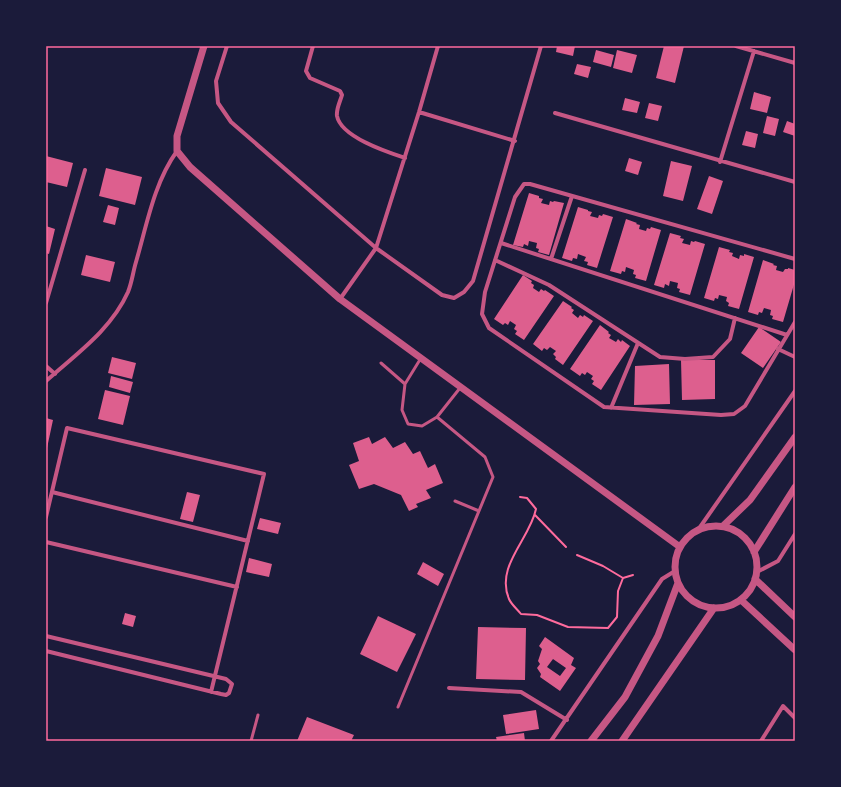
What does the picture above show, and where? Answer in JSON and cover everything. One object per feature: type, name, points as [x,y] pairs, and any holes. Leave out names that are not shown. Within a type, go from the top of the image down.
[{"type":"street","points":[[46,381],[99,334],[118,309],[128,291],[158,185],[166,166],[177,151],[177,136],[204,46]]},
{"type":"street","points":[[227,46],[216,81],[218,103],[231,122],[376,248],[442,295],[454,298],[464,292],[473,281],[515,141],[541,46]]},
{"type":"street","points":[[313,46],[306,71],[310,78],[340,91],[342,94],[337,108],[337,116],[345,129],[371,145],[405,158]]},
{"type":"street","points":[[340,299],[376,248],[420,112],[438,46]]},
{"type":"street","points":[[736,46],[795,63]]},
{"type":"street","points":[[720,162],[754,51]]},
{"type":"street","points":[[420,112],[515,141]]},
{"type":"street","points":[[555,113],[720,162],[795,182]]},
{"type":"street","points":[[177,151],[190,167],[340,299],[680,547]]},
{"type":"street","points":[[46,303],[85,170]]},
{"type":"street","points":[[795,259],[530,184],[524,184],[515,197],[485,292],[482,314],[489,328],[604,407],[720,415],[734,414],[744,406],[787,335],[794,328],[795,322]]},
{"type":"street","points":[[552,259],[572,196]]},
{"type":"street","points":[[501,243],[787,335]]},
{"type":"street","points":[[495,260],[549,285],[660,357],[685,359],[713,357],[730,339],[735,318]]},
{"type":"street","points":[[611,408],[638,343]]},
{"type":"street","points":[[778,350],[795,357]]},
{"type":"street","points":[[46,366],[55,374]]},
{"type":"street","points":[[698,530],[710,526],[724,526],[736,531],[747,540],[754,552],[756,575],[752,588],[741,600],[714,608],[699,605],[687,596],[678,583],[675,571],[680,547],[698,530],[795,391]]},
{"type":"street","points":[[46,517],[67,428],[264,474],[211,692]]},
{"type":"street","points":[[724,526],[750,500],[795,437]]},
{"type":"street","points":[[754,552],[795,487]]},
{"type":"street","points":[[52,492],[248,540]]},
{"type":"street","points":[[756,575],[778,561],[795,534]]},
{"type":"street","points":[[46,542],[237,586]]},
{"type":"street","points":[[551,741],[567,720],[662,579],[675,571]]},
{"type":"street","points":[[756,575],[795,617]]},
{"type":"street","points":[[591,741],[625,697],[658,636],[678,583]]},
{"type":"street","points":[[741,600],[795,650]]},
{"type":"street","points":[[622,741],[714,608]]},
{"type":"street","points":[[46,636],[226,679],[232,684],[229,693],[226,695],[46,651]]},
{"type":"street","points":[[449,688],[521,692],[567,720]]},
{"type":"street","points":[[761,741],[783,706],[795,718]]},
{"type":"lane","points":[[421,358],[405,384],[402,410],[408,424],[422,426],[437,417],[460,387]]},
{"type":"lane","points":[[381,363],[405,384]]},
{"type":"lane","points":[[398,707],[493,477],[485,457],[437,417]]},
{"type":"lane","points":[[455,501],[479,511]]},
{"type":"lane","points":[[251,741],[258,715]]},
{"type":"path","points":[[520,497],[527,498],[536,509],[535,515],[509,565],[505,581],[509,599],[521,614],[537,615],[568,627],[608,628],[617,618],[618,591],[623,578]]},
{"type":"path","points":[[535,515],[566,547]]},
{"type":"path","points":[[577,555],[603,566],[623,578],[633,575]]},
{"type":"building","points":[[557,46],[575,46],[573,56],[556,52]]},
{"type":"building","points":[[664,46],[684,46],[675,83],[656,78]]},
{"type":"building","points":[[596,50],[614,55],[611,67],[593,62]]},
{"type":"building","points":[[617,50],[637,55],[632,73],[613,68]]},
{"type":"building","points":[[577,64],[591,67],[588,78],[574,74]]},
{"type":"building","points":[[754,92],[771,97],[767,113],[750,109]]},
{"type":"building","points":[[625,98],[640,102],[637,113],[622,110]]},
{"type":"building","points":[[649,103],[662,106],[658,121],[645,118]]},
{"type":"building","points":[[767,116],[779,119],[775,136],[763,133]]},
{"type":"building","points":[[787,121],[795,124],[795,136],[783,132]]},
{"type":"building","points":[[746,131],[758,134],[755,148],[742,145]]},
{"type":"building","points":[[46,156],[73,163],[67,187],[46,182]]},
{"type":"building","points":[[629,158],[642,162],[638,175],[625,171]]},
{"type":"building","points":[[671,161],[692,166],[683,201],[663,196]]},
{"type":"building","points":[[106,168],[142,177],[135,205],[99,196]]},
{"type":"building","points":[[709,176],[723,181],[712,214],[697,209]]},
{"type":"building","points":[[529,193],[543,199],[541,203],[549,205],[550,201],[554,201],[564,203],[549,255],[538,252],[539,249],[536,248],[537,243],[529,241],[528,246],[524,244],[523,247],[513,245]]},
{"type":"building","points":[[108,205],[119,208],[115,225],[103,222]]},
{"type":"building","points":[[578,207],[592,212],[590,216],[598,218],[599,215],[602,216],[603,214],[613,217],[597,268],[587,265],[588,262],[584,261],[586,257],[578,254],[577,259],[573,258],[572,261],[562,258]]},
{"type":"building","points":[[626,219],[640,225],[639,229],[646,231],[647,228],[650,229],[651,227],[661,230],[646,281],[635,278],[636,275],[633,274],[634,270],[626,267],[625,272],[622,271],[621,274],[610,271]]},
{"type":"building","points":[[46,226],[55,229],[49,254],[46,253]]},
{"type":"building","points":[[670,233],[681,236],[680,238],[684,239],[682,243],[690,245],[691,241],[695,241],[705,244],[690,295],[679,292],[680,289],[677,288],[678,283],[670,281],[669,286],[665,284],[664,288],[654,285]]},
{"type":"building","points":[[719,247],[730,250],[729,252],[733,253],[732,256],[739,259],[740,255],[744,256],[744,254],[754,257],[739,309],[728,306],[729,303],[726,301],[727,297],[719,295],[718,299],[715,298],[714,301],[704,298]]},
{"type":"building","points":[[86,255],[115,262],[110,282],[81,275]]},
{"type":"building","points":[[763,260],[777,266],[776,270],[783,272],[788,268],[795,270],[795,281],[783,322],[772,319],[773,316],[770,315],[771,310],[764,308],[762,313],[759,312],[758,315],[748,312]]},
{"type":"building","points":[[523,275],[532,281],[531,283],[534,285],[533,288],[539,292],[541,289],[544,291],[545,290],[554,296],[524,340],[515,334],[517,331],[514,329],[516,325],[510,321],[508,325],[505,323],[503,325],[494,319]]},
{"type":"building","points":[[563,301],[572,307],[571,308],[574,310],[572,313],[578,318],[580,315],[583,317],[584,315],[593,321],[563,365],[555,359],[556,357],[553,354],[556,351],[550,347],[547,350],[544,348],[542,351],[533,344]]},
{"type":"building","points":[[600,325],[609,332],[608,333],[611,335],[609,338],[616,342],[618,339],[621,342],[622,340],[630,346],[601,390],[592,384],[594,381],[591,379],[593,376],[587,372],[585,375],[582,373],[580,376],[570,369]]},
{"type":"building","points":[[759,327],[781,342],[763,368],[741,353]]},
{"type":"building","points":[[112,357],[136,363],[132,379],[108,373]]},
{"type":"building","points":[[681,360],[715,360],[715,399],[682,400]]},
{"type":"building","points":[[669,364],[670,404],[634,405],[635,366]]},
{"type":"building","points":[[111,376],[133,382],[130,393],[109,387]]},
{"type":"building","points":[[105,390],[130,396],[123,425],[98,419]]},
{"type":"building","points":[[46,418],[53,420],[47,448],[46,448]]},
{"type":"building","points":[[369,437],[372,444],[385,437],[393,448],[405,442],[413,454],[420,451],[428,468],[435,464],[443,483],[426,490],[431,498],[416,504],[418,507],[409,511],[401,495],[374,484],[359,489],[349,465],[359,461],[353,443]]},
{"type":"building","points":[[187,492],[200,495],[193,522],[180,519]]},
{"type":"building","points":[[260,518],[281,523],[278,534],[257,529]]},
{"type":"building","points":[[249,558],[272,564],[269,577],[246,572]]},
{"type":"building","points":[[423,562],[444,574],[438,586],[417,574]]},
{"type":"building","points":[[125,613],[136,616],[133,627],[122,624]]},
{"type":"building","points":[[378,616],[416,634],[397,672],[360,654]]},
{"type":"building","points":[[478,627],[526,628],[525,680],[476,679]]},
{"type":"building","points":[[545,637],[574,658],[571,665],[576,668],[560,691],[540,677],[541,674],[537,668],[540,664],[538,661],[542,649],[539,646]],"holes":[[[553,659],[566,668],[560,676],[547,667]]]},
{"type":"building","points":[[536,710],[539,729],[506,734],[503,715]]},
{"type":"building","points":[[307,717],[354,735],[351,741],[297,741]]},
{"type":"building","points":[[524,733],[525,741],[497,741],[496,737]]}]
